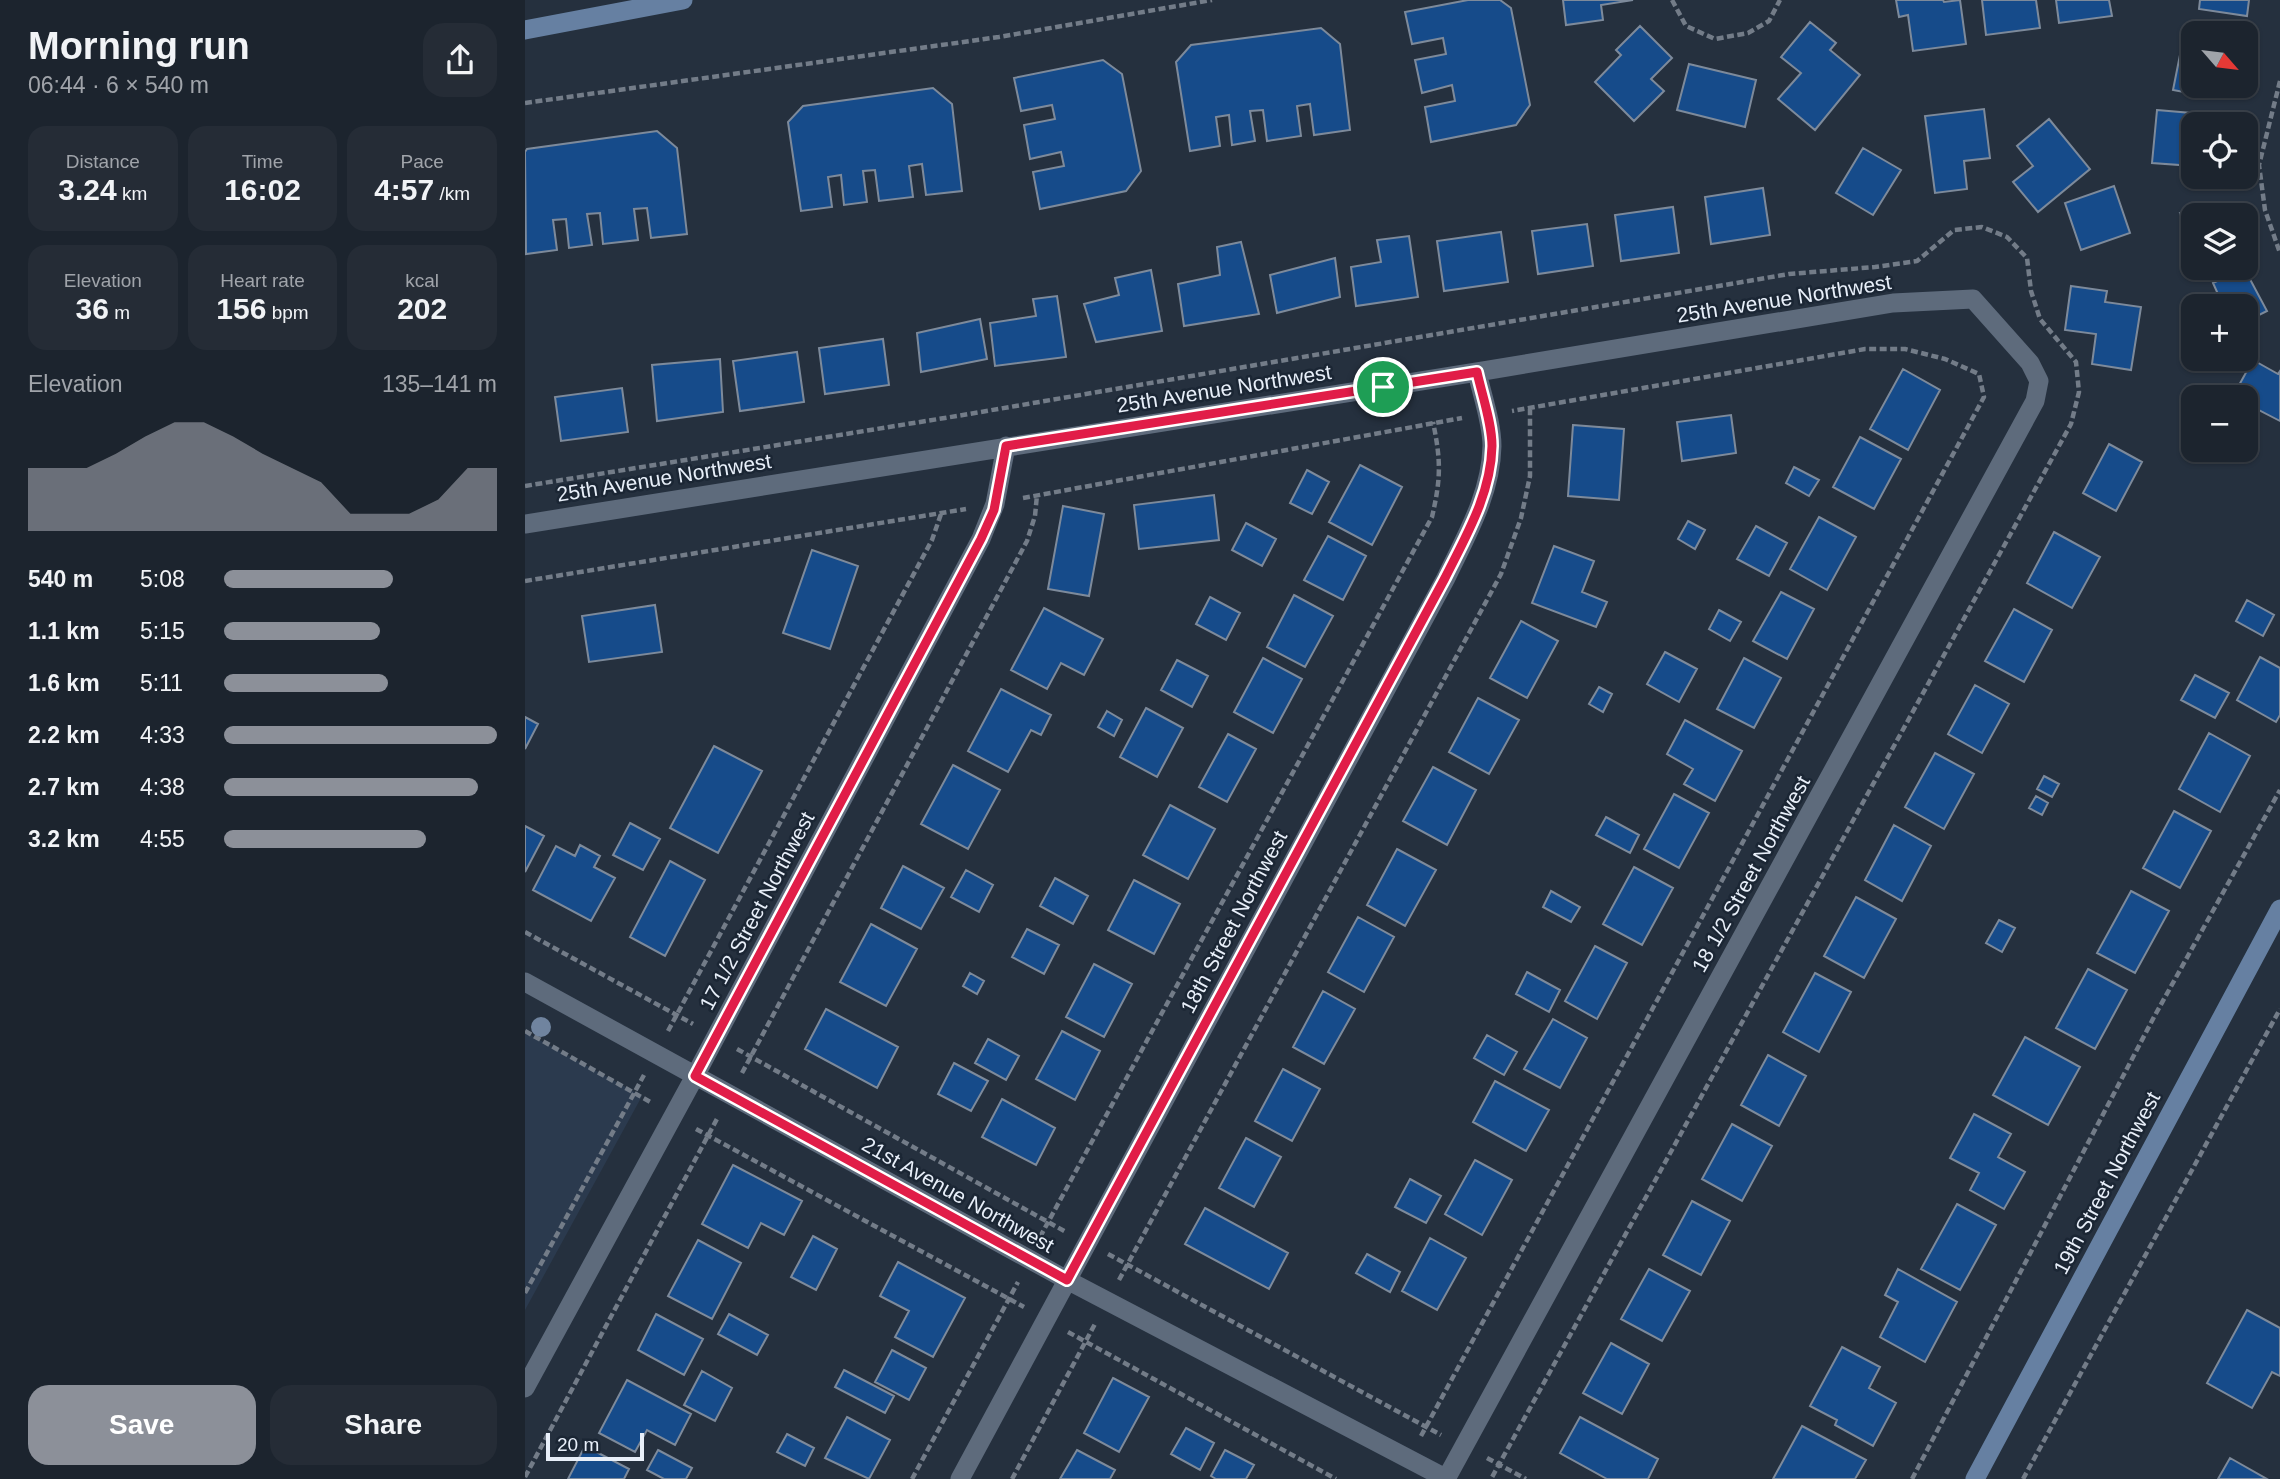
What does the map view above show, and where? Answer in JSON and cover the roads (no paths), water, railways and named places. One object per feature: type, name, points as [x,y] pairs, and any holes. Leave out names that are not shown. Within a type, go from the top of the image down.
[{"type":"main road","points":[[525,30],[683,0]]},
{"type":"main road","name":"19th Street Northwest","points":[[1975,1479],[2280,909]]},
{"type":"street","name":"25th Avenue Northwest","points":[[525,524],[1893,303],[1973,299]]},
{"type":"street","name":"18 1/2 Street Northwest","points":[[1446,1479],[2035,401],[2039,381],[2029,363],[1973,299]]},
{"type":"street","name":"18th Street Northwest","points":[[960,1479],[1472,525],[1487,485],[1492,444],[1477,372]]},
{"type":"street","name":"17 1/2 Street Northwest","points":[[525,1388],[695,1076],[981,539],[994,510],[1006,446]]},
{"type":"street","name":"21st Avenue Northwest","points":[[525,982],[1067,1280],[1446,1479]]}]
